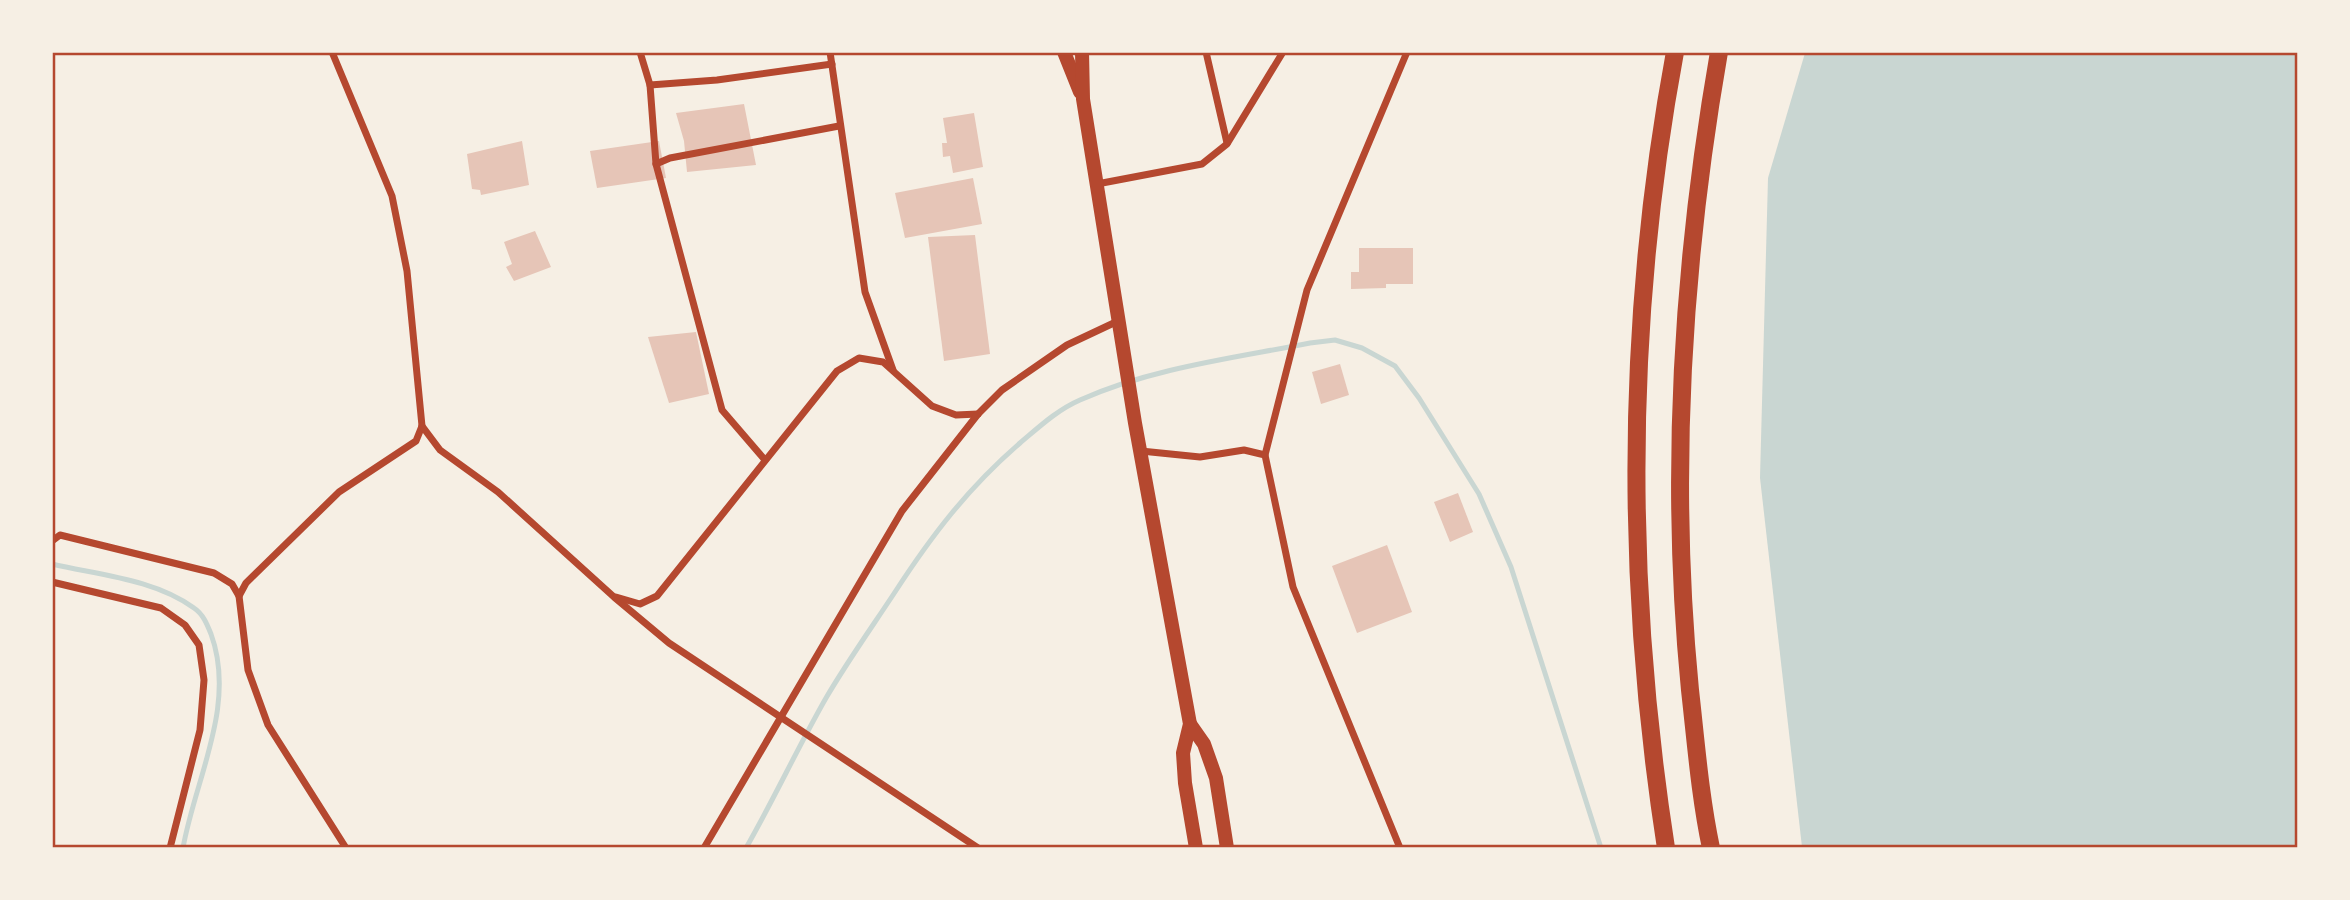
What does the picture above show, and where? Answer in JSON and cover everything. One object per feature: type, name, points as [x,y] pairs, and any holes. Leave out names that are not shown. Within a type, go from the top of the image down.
[{"type":"highway","points":[[1666,848],[1655,772],[1642,638],[1636,477],[1639,349],[1650,216],[1675,52]]},
{"type":"highway","points":[[1711,848],[1698,764],[1682,592],[1679,447],[1691,248],[1703,144],[1719,52]]},
{"type":"main road","points":[[1064,52],[1083,99]]},
{"type":"main road","points":[[1082,52],[1083,99],[1135,424],[1190,724],[1183,753],[1196,848]]},
{"type":"main road","points":[[1190,724],[1205,744],[1216,778],[1227,848]]},
{"type":"street","points":[[239,596],[246,583],[339,492],[416,440],[422,426],[407,271],[391,196],[332,52]]},
{"type":"street","points":[[640,52],[650,85],[656,164],[722,410],[765,460]]},
{"type":"street","points":[[830,52],[865,292],[893,370]]},
{"type":"street","points":[[1206,52],[1227,144]]},
{"type":"street","points":[[1097,184],[1202,164],[1227,144],[1283,52]]},
{"type":"street","points":[[1400,848],[1293,587],[1265,455],[1307,290],[1406,52]]},
{"type":"street","points":[[650,85],[718,80],[832,64]]},
{"type":"street","points":[[656,164],[670,158],[839,125]]},
{"type":"street","points":[[704,848],[902,511],[978,414],[1002,390],[1067,345],[1119,320]]},
{"type":"street","points":[[614,597],[640,604],[657,596],[837,371],[859,358],[883,362],[932,406],[956,415],[978,414]]},
{"type":"street","points":[[422,426],[440,450],[498,492],[669,643],[978,848]]},
{"type":"street","points":[[1141,451],[1200,457],[1244,450],[1265,455]]},
{"type":"street","points":[[52,541],[60,536],[214,573],[232,584],[239,596],[248,670],[268,725],[346,848]]},
{"type":"street","points":[[52,582],[162,608],[185,625],[199,645],[204,680],[200,730],[170,848]]},
{"type":"shaded area","points":[[1805,53],[2297,53],[2297,847],[1802,847],[1760,478],[1768,178]]},
{"type":"building","points":[[744,104],[756,165],[687,172],[684,141],[676,113]]},
{"type":"building","points":[[974,113],[983,167],[953,173],[950,156],[943,157],[942,143],[947,143],[943,118]]},
{"type":"building","points":[[522,141],[529,185],[481,195],[480,190],[472,189],[467,154]]},
{"type":"building","points":[[659,141],[666,178],[597,188],[590,151]]},
{"type":"building","points":[[973,178],[982,224],[905,238],[895,193]]},
{"type":"building","points":[[535,231],[551,267],[514,281],[506,267],[512,264],[504,242]]},
{"type":"building","points":[[975,235],[990,354],[944,361],[928,237]]},
{"type":"building","points":[[1359,248],[1413,248],[1413,284],[1386,284],[1386,288],[1351,289],[1351,272],[1359,272]]},
{"type":"building","points":[[696,332],[709,394],[669,403],[648,337]]},
{"type":"building","points":[[1340,364],[1349,395],[1321,404],[1312,372]]},
{"type":"building","points":[[1458,493],[1473,532],[1450,542],[1434,502]]},
{"type":"building","points":[[1387,545],[1412,612],[1357,633],[1332,566]]},
{"type":"waterway","points":[[746,848],[826,698],[909,571],[967,495],[1020,443],[1048,419],[1072,404],[1107,389],[1164,372],[1223,359],[1335,340],[1362,348],[1395,366],[1419,398],[1479,494],[1511,567],[1601,848]]},
{"type":"waterway","points":[[52,564],[126,579],[162,590],[197,610],[208,627],[218,661],[217,715],[183,848]]}]
